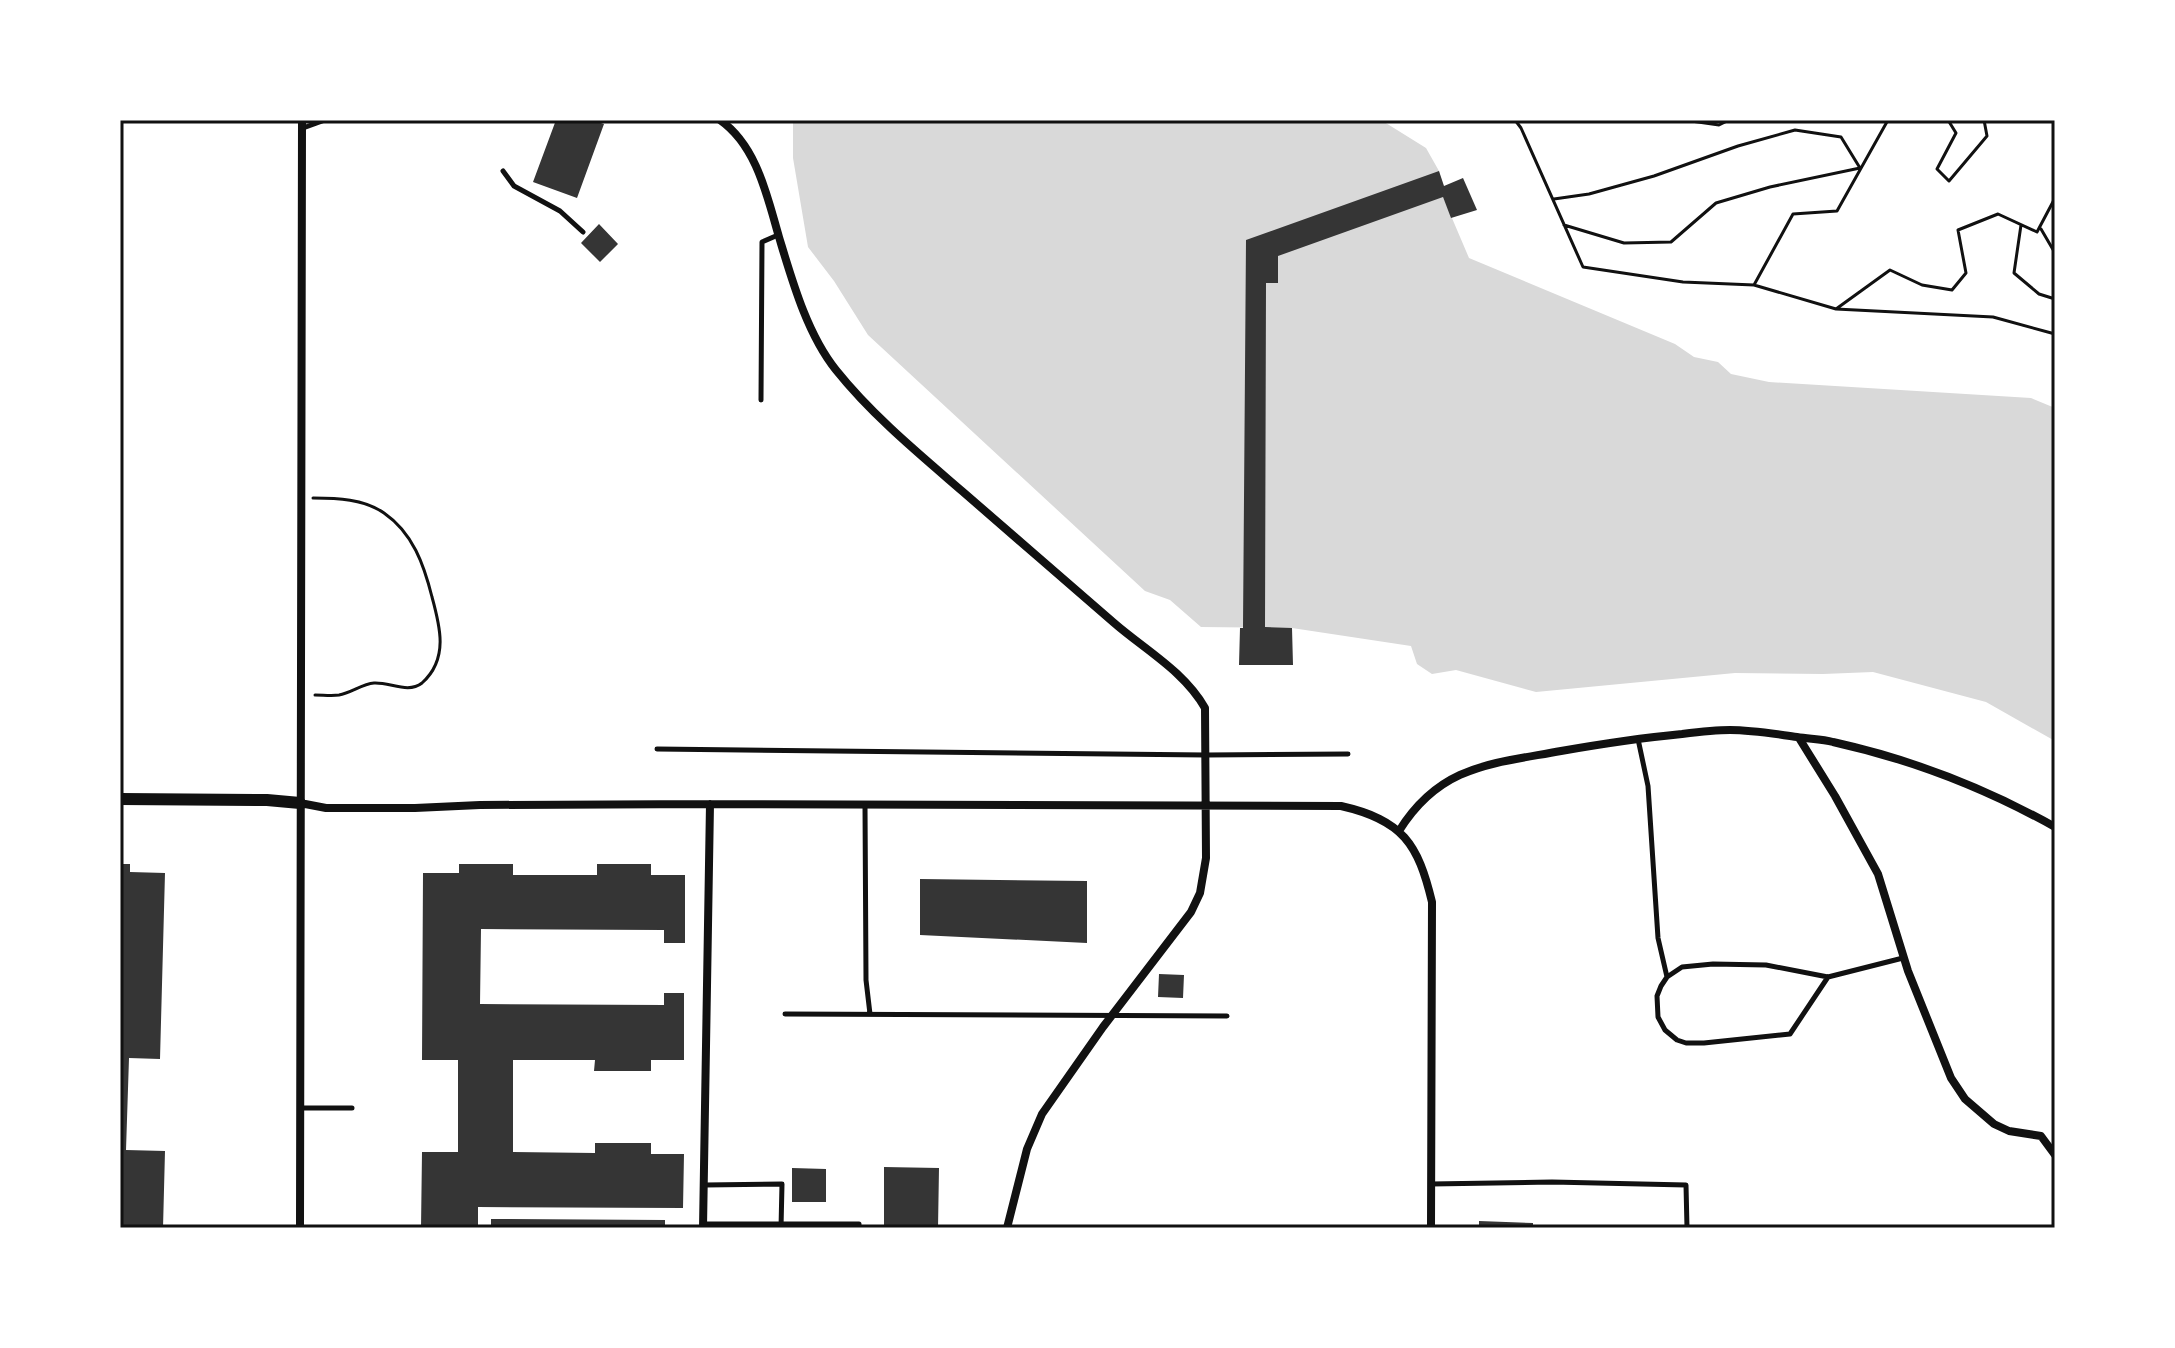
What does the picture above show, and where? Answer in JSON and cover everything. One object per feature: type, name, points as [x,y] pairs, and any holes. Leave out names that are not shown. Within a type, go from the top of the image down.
[{"type":"street","points":[[720,120],[729,127],[758,170],[806,317],[830,362],[847,384],[938,471],[1129,636],[1176,671],[1196,691],[1205,708],[1206,858],[1200,893],[1191,912],[1042,1114],[1027,1149],[1007,1228]]},
{"type":"street","points":[[300,1228],[302,124]]},
{"type":"street","points":[[1399,831],[1422,801],[1460,773],[1492,764],[1638,738],[1728,730],[1760,731],[1832,742],[1929,770],[2015,804],[2055,827]]},
{"type":"street","points":[[1799,738],[1878,874],[1903,958],[1951,1078],[1965,1099],[1994,1124],[2009,1131],[2041,1136],[2055,1155]]},
{"type":"street","points":[[120,799],[267,800],[326,808],[710,804],[1341,806],[1372,816],[1399,831],[1409,841],[1419,858],[1432,902],[1431,1228]]},
{"type":"street","points":[[703,1226],[710,804]]},
{"type":"lane","points":[[302,124],[325,120]]},
{"type":"lane","points":[[503,171],[514,186],[560,211],[583,232]]},
{"type":"lane","points":[[761,400],[762,242],[778,235]]},
{"type":"lane","points":[[1638,738],[1648,786],[1658,938],[1667,977]]},
{"type":"lane","points":[[657,749],[1348,754]]},
{"type":"lane","points":[[865,805],[866,980],[870,1014]]},
{"type":"lane","points":[[1828,977],[1790,1034],[1686,1043],[1665,1030],[1658,1017],[1657,996],[1661,986],[1667,977],[1682,967],[1766,965],[1828,977],[1903,958]]},
{"type":"lane","points":[[785,1014],[1227,1016]]},
{"type":"lane","points":[[300,1108],[352,1108]]},
{"type":"lane","points":[[1431,1184],[1552,1182],[1686,1185],[1687,1228]]},
{"type":"lane","points":[[704,1185],[782,1184],[781,1226]]},
{"type":"lane","points":[[703,1226],[859,1224],[859,1228]]},
{"type":"path","points":[[1515,120],[1583,267],[1683,282],[1754,285],[1836,309],[1993,317],[2055,334]]},
{"type":"path","points":[[1684,120],[1719,125],[1729,120]]},
{"type":"path","points":[[1754,285],[1793,214],[1837,211],[1888,120]]},
{"type":"path","points":[[1948,120],[1956,133],[1937,169],[1949,181],[1987,136],[1984,120]]},
{"type":"path","points":[[1553,200],[1589,194],[1654,176],[1738,146],[1795,130],[1841,137],[1860,168]]},
{"type":"path","points":[[1564,225],[1624,243],[1671,242],[1716,203],[1770,187],[1860,168]]},
{"type":"path","points":[[1836,309],[1890,270],[1922,285],[1952,290],[1966,273],[1958,230],[1998,214],[2037,232],[2055,198]]},
{"type":"path","points":[[2021,225],[2014,273],[2039,294],[2055,299]]},
{"type":"path","points":[[2040,227],[2055,253]]},
{"type":"path","points":[[301,498],[354,501],[382,512],[401,528],[421,557],[438,611],[440,631],[440,652],[433,670],[420,685],[407,689],[371,683],[341,695],[301,695]]},
{"type":"shaded area","points":[[793,120],[1381,120],[1426,148],[1439,171],[1443,197],[1469,258],[1675,344],[1694,357],[1718,362],[1731,374],[1769,382],[2031,398],[2055,408],[2055,741],[1986,702],[1873,672],[1735,673],[1536,692],[1456,670],[1432,674],[1417,664],[1411,646],[1292,628],[1201,627],[1170,600],[1145,591],[868,335],[808,247],[793,158]]},
{"type":"building","points":[[556,120],[592,120],[604,124],[577,198],[533,182]]},
{"type":"building","points":[[1439,171],[1444,186],[1463,178],[1477,210],[1451,218],[1443,197],[1278,256],[1278,283],[1266,283],[1265,627],[1292,628],[1293,665],[1239,665],[1240,628],[1243,628],[1246,240]]},
{"type":"building","points":[[599,224],[618,244],[600,262],[581,243]]},
{"type":"building","points":[[120,864],[130,864],[130,872],[165,873],[160,1059],[129,1058],[126,1150],[165,1151],[163,1228],[120,1228]]},
{"type":"building","points":[[459,864],[513,864],[513,875],[597,875],[597,864],[651,864],[651,875],[685,875],[685,943],[664,943],[664,930],[481,929],[480,1004],[664,1005],[664,993],[684,993],[684,1060],[651,1060],[651,1071],[594,1071],[595,1060],[513,1060],[513,1152],[595,1153],[595,1143],[651,1143],[651,1154],[684,1154],[683,1208],[478,1207],[478,1228],[421,1228],[422,1152],[458,1152],[458,1060],[422,1060],[423,873],[459,873]]},
{"type":"building","points":[[920,879],[1087,881],[1087,943],[920,935]]},
{"type":"building","points":[[1159,974],[1184,975],[1183,998],[1158,997]]},
{"type":"building","points":[[884,1167],[939,1168],[938,1228],[884,1228]]},
{"type":"building","points":[[792,1168],[826,1169],[826,1202],[792,1202]]},
{"type":"building","points":[[491,1219],[665,1220],[665,1228],[491,1228]]},
{"type":"building","points":[[1479,1221],[1533,1223],[1533,1228],[1479,1228]]}]
